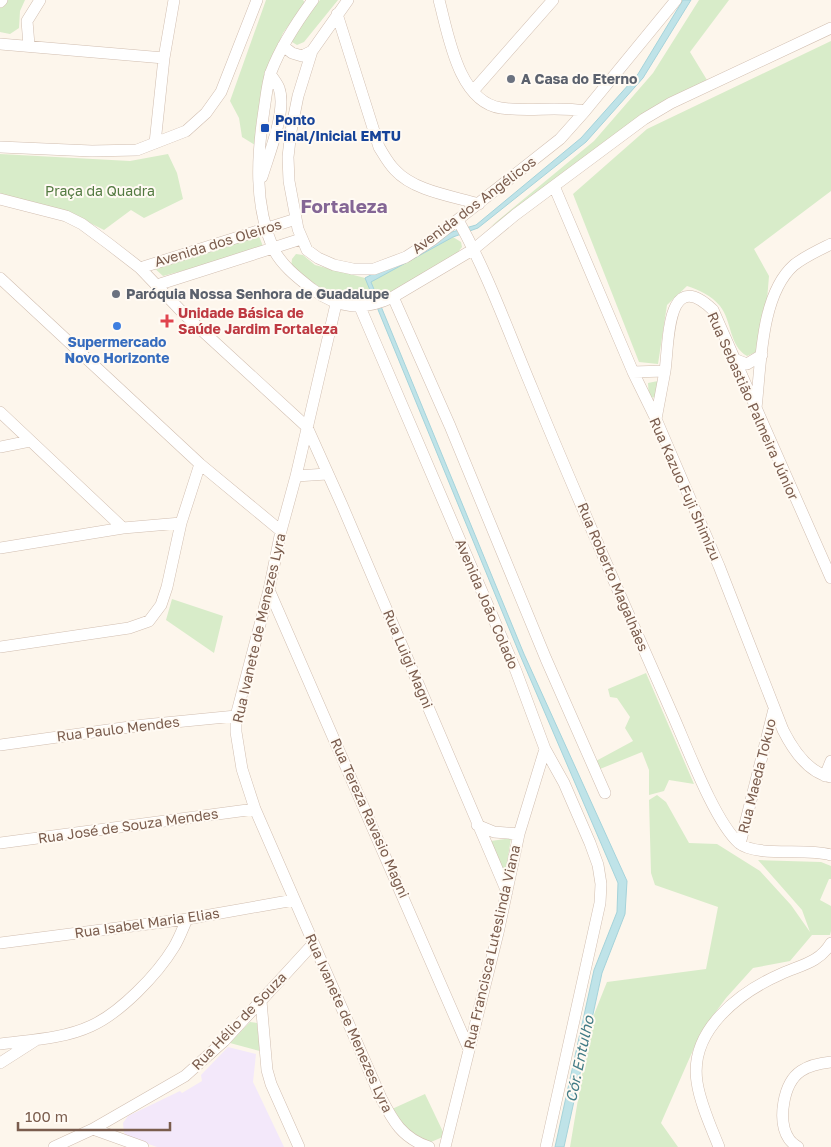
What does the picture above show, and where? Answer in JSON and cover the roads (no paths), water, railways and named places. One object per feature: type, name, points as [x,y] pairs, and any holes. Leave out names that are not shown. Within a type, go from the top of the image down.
[{"type":"street","points":[[29,45],[28,21],[40,0]]},
{"type":"street","points":[[155,143],[164,58],[174,0]]},
{"type":"street","points":[[0,147],[110,151],[137,150],[186,131],[206,112],[222,92],[257,0]]},
{"type":"street","points":[[313,0],[283,46],[270,74],[260,135],[258,190],[274,249],[285,265],[304,283],[336,304],[360,307],[382,303],[394,298],[474,249],[514,215],[644,119],[671,103],[831,28]]},
{"type":"street","name":"Avenida dos Angélicos","points":[[348,0],[312,51],[298,96],[288,157],[289,181],[296,219],[301,239],[307,250],[318,258],[334,265],[353,269],[374,269],[406,257],[479,204],[568,130],[676,0]]},
{"type":"street","points":[[439,0],[454,58],[473,91],[490,105],[500,108],[585,111]]},
{"type":"street","points":[[473,91],[542,6],[553,0]]},
{"type":"street","points":[[337,14],[376,138],[388,161],[402,177],[418,185],[479,204]]},
{"type":"street","points":[[0,44],[164,58]]},
{"type":"street","points":[[283,46],[292,53],[302,56],[312,51]]},
{"type":"street","points":[[554,109],[566,119],[568,130]]},
{"type":"street","name":"Rua Kazuo Fuji Shimizu","points":[[554,186],[633,372],[656,419],[719,566],[774,709],[797,754],[806,764],[828,776]]},
{"type":"street","points":[[0,199],[66,216],[82,224],[140,268],[184,314],[307,427]]},
{"type":"street","name":"Avenida dos Oleiros","points":[[140,268],[296,219]]},
{"type":"street","name":"Rua Roberto Magalhães","points":[[458,220],[474,249],[648,658],[720,818],[740,844]]},
{"type":"street","name":"Avenida dos Oleiros","points":[[157,285],[301,239]]},
{"type":"street","points":[[756,410],[768,316],[775,290],[795,265],[831,244]]},
{"type":"street","points":[[0,278],[200,464],[280,531]]},
{"type":"street","name":"Rua Sebastião Palmeira Júnior","points":[[665,371],[670,318],[673,309],[686,296],[702,300],[713,310],[831,578]]},
{"type":"street","points":[[394,298],[450,426],[546,660],[605,793]]},
{"type":"street","name":"Rua Ivanete de Menezes Lyra","points":[[336,304],[296,476],[280,531],[270,590],[236,716],[237,746],[255,809],[313,944],[392,1119],[406,1137],[429,1147]]},
{"type":"street","name":"Avenida João Colado","points":[[360,307],[516,671],[545,749],[564,783],[593,850],[601,884],[600,903],[546,1147]]},
{"type":"street","points":[[734,359],[747,364],[762,355]]},
{"type":"street","points":[[633,372],[665,371],[656,419]]},
{"type":"street","points":[[0,412],[123,528]]},
{"type":"street","name":"Rua Luigi Magni","points":[[307,427],[507,892]]},
{"type":"street","points":[[0,447],[30,441]]},
{"type":"street","points":[[0,647],[129,628],[149,620],[161,605],[167,587],[181,524],[200,464]]},
{"type":"street","points":[[296,476],[327,474]]},
{"type":"street","points":[[0,548],[123,528],[181,524]]},
{"type":"street","points":[[822,554],[831,563]]},
{"type":"street","name":"Rua Tereza Ravasio Magni","points":[[270,590],[468,1047]]},
{"type":"street","name":"Rua Maeda Tokuo","points":[[740,844],[774,709]]},
{"type":"street","name":"Rua Paulo Mendes","points":[[0,745],[144,725],[236,716]]},
{"type":"street","name":"Rua Francisca Luteslinda Viana","points":[[445,1147],[507,892],[519,834],[545,749]]},
{"type":"street","points":[[828,776],[831,760]]},
{"type":"street","name":"Rua José de Souza Mendes","points":[[0,843],[255,809]]},
{"type":"street","points":[[477,826],[494,832],[519,834]]},
{"type":"street","points":[[740,844],[766,851],[819,851],[831,855]]},
{"type":"street","name":"Rua Isabel Maria Elias","points":[[0,943],[187,919],[294,900]]},
{"type":"street","points":[[0,1044],[36,1040],[92,1026],[130,998],[160,967],[175,946],[187,919]]},
{"type":"street","points":[[719,1147],[697,1082],[697,1059],[704,1040],[724,1012],[739,998],[759,984],[812,963],[821,957],[831,943]]},
{"type":"street","name":"Rua Hélio de Souza","points":[[54,1147],[93,1129],[185,1076],[224,1040],[313,944]]},
{"type":"street","points":[[261,1001],[267,1070],[299,1147]]},
{"type":"street","points":[[0,1064],[36,1040]]},
{"type":"street","points":[[798,1147],[788,1138],[783,1120],[786,1096],[791,1083],[800,1071],[818,1064],[831,1062]]},
{"type":"street","points":[[93,1129],[143,1147]]},
{"type":"water","name":"Cór. Entulho","points":[[683,0],[691,0],[643,78],[586,142],[478,228],[453,237],[371,282],[524,654],[627,881],[625,914],[602,973],[564,1147],[555,1147],[594,970],[617,912],[618,883],[520,655],[365,278],[452,232],[476,225],[581,138],[638,74]]},
{"type":"place","name":"A Casa do Eterno","points":[[511,79]]},
{"type":"place","name":"Ponto Final/Inicial EMTU","points":[[265,128]]},
{"type":"place","name":"Paróquia Nossa Senhora de Guadalupe","points":[[116,294]]},
{"type":"place","name":"Unidade Básica de Saúde Jardim Fortaleza","points":[[167,321]]},
{"type":"place","name":"Supermercado Novo Horizonte","points":[[117,326]]},
{"type":"district","name":"Fortaleza","points":[[344,206]]},
{"type":"park label","name":"Praça da Quadra","points":[[100,191]]}]
